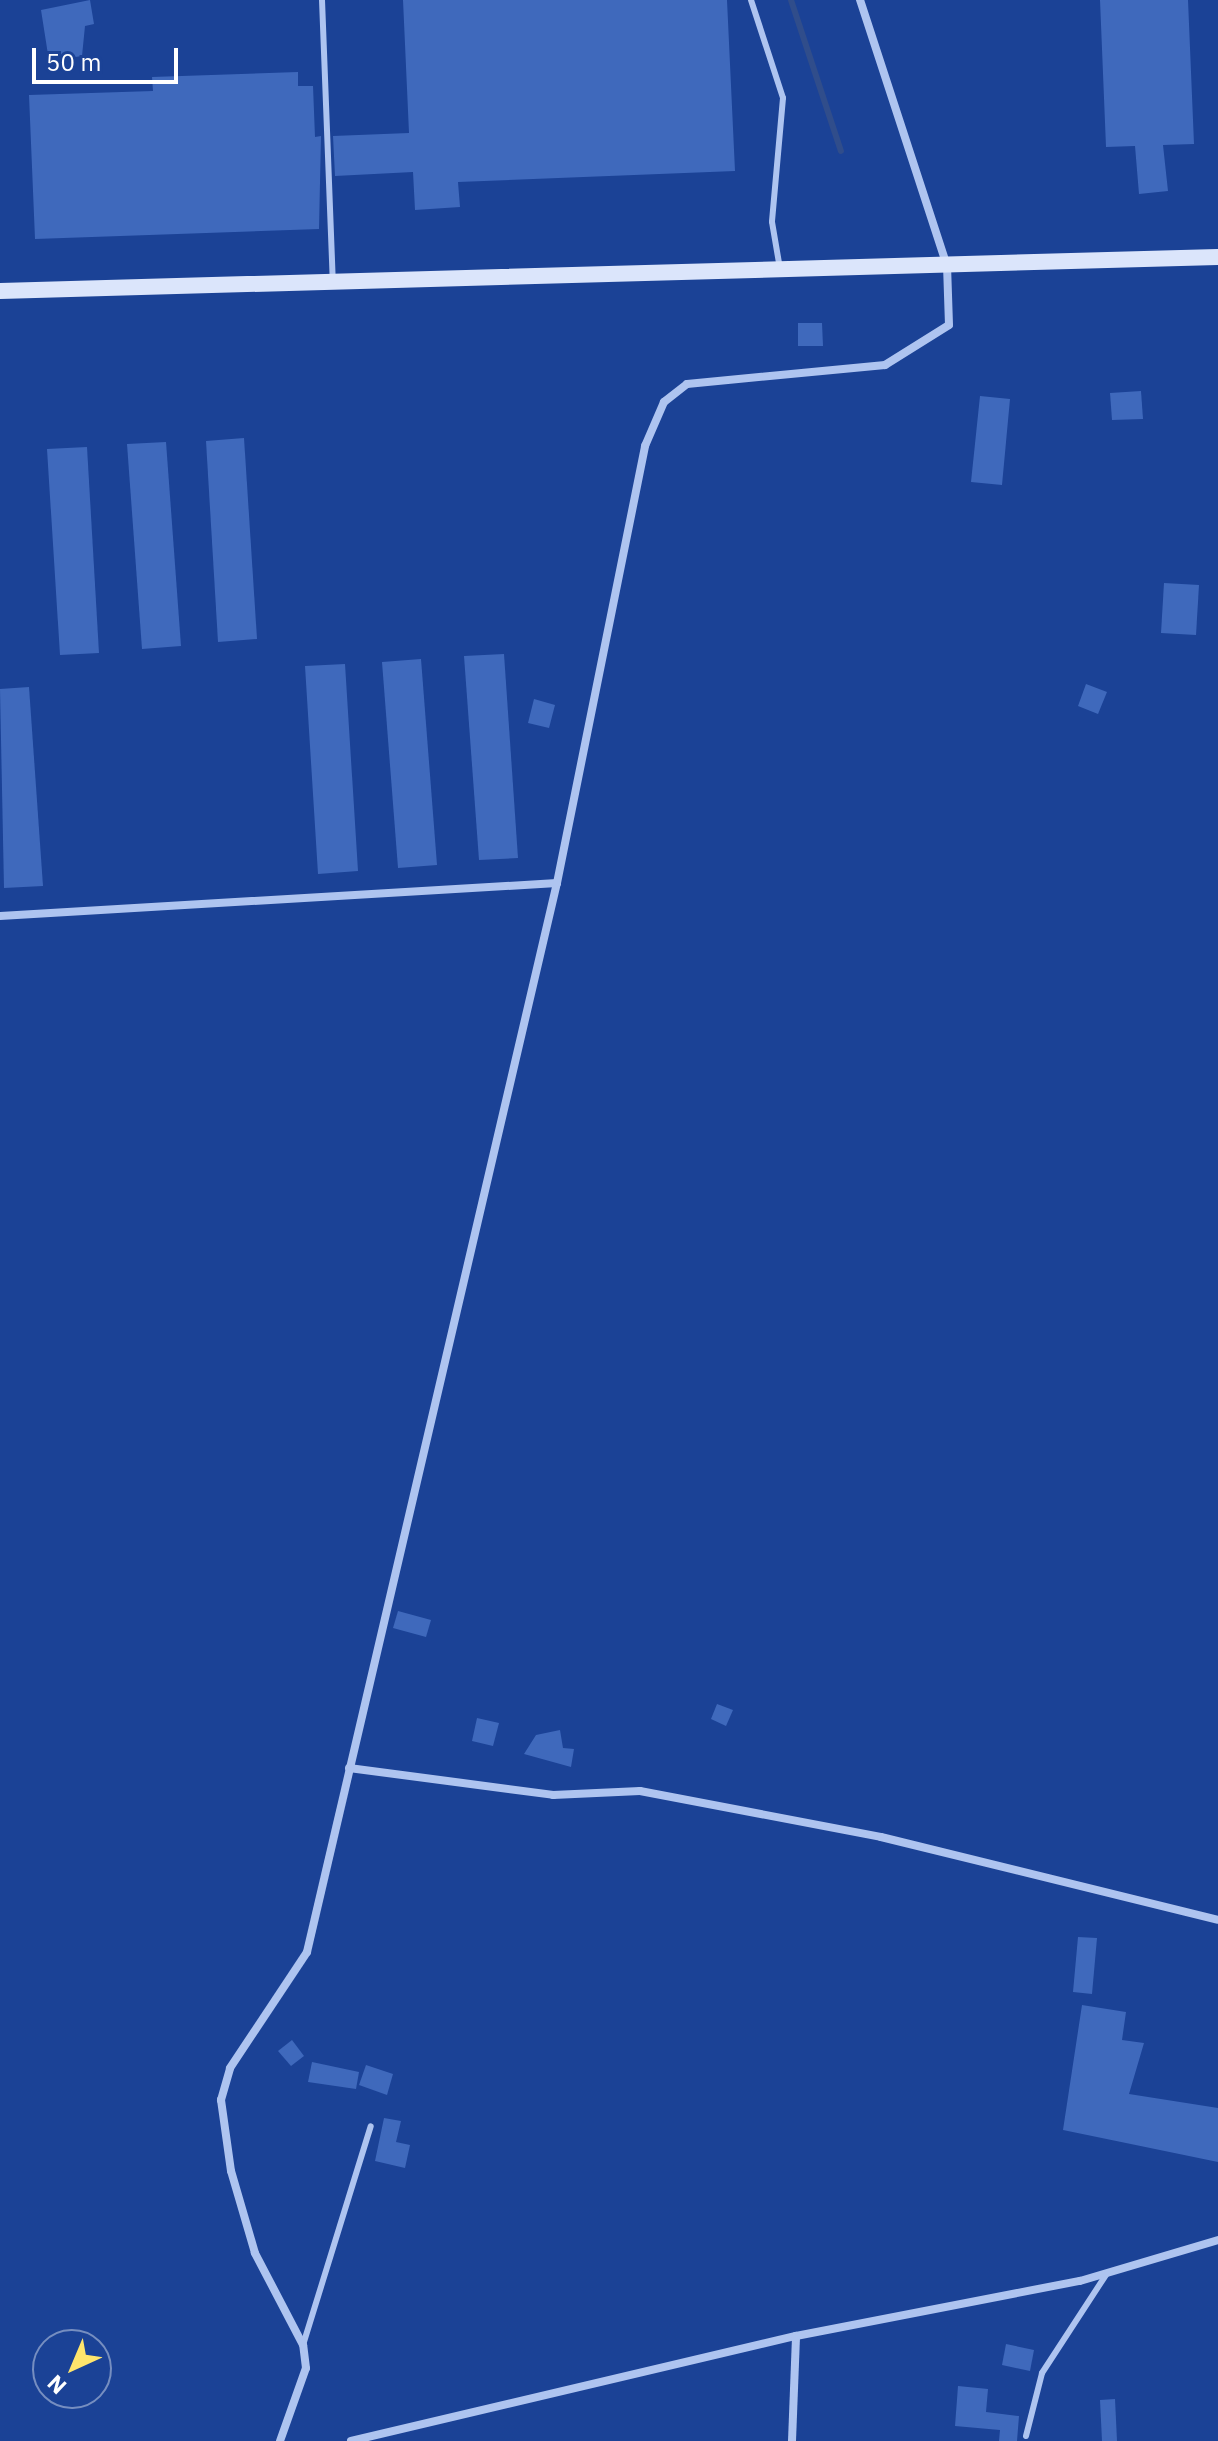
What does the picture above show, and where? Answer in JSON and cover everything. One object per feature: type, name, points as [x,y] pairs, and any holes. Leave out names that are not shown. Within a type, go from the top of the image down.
[{"type":"street","points":[[280,2441],[306,2368],[303,2345],[255,2253],[231,2171],[221,2100],[230,2068],[307,1952],[557,883],[645,446],[664,402],[675,390],[707,380],[885,365],[949,325],[947,266],[860,0]]},
{"type":"street","points":[[0,291],[1218,257]]},
{"type":"street","points":[[0,916],[557,883]]},
{"type":"street","points":[[349,1768],[553,1795],[640,1791],[881,1837],[1218,1920]]},
{"type":"street","points":[[351,2441],[796,2336],[1109,2272],[1218,2240]]},
{"type":"street","points":[[792,2441],[796,2336]]},
{"type":"lane","points":[[322,0],[333,281]]},
{"type":"lane","points":[[751,0],[783,98],[772,222],[780,269]]},
{"type":"lane","points":[[303,2345],[371,2126]]},
{"type":"lane","points":[[1026,2436],[1042,2373],[1109,2272]]},
{"type":"building","points":[[90,0],[94,24],[85,26],[82,56],[49,61],[41,10]]},
{"type":"building","points":[[403,0],[727,0],[735,171],[458,182],[460,207],[415,210],[413,172],[335,176],[333,136],[409,133]]},
{"type":"building","points":[[1100,0],[1188,0],[1194,144],[1163,145],[1168,191],[1139,194],[1135,146],[1106,147]]},
{"type":"building","points":[[298,72],[298,86],[313,86],[315,137],[321,136],[319,229],[35,239],[29,95],[153,91],[152,77]]},
{"type":"building","points":[[798,323],[822,323],[823,346],[798,346]]},
{"type":"building","points":[[1141,391],[1143,419],[1112,420],[1110,393]]},
{"type":"building","points":[[980,396],[1010,399],[1002,485],[971,482]]},
{"type":"building","points":[[244,438],[257,639],[218,642],[206,441]]},
{"type":"building","points":[[166,442],[181,646],[142,649],[127,444]]},
{"type":"building","points":[[87,447],[99,653],[60,655],[47,449]]},
{"type":"building","points":[[1164,583],[1199,585],[1196,635],[1161,633]]},
{"type":"building","points":[[504,654],[518,858],[479,860],[464,656]]},
{"type":"building","points":[[421,659],[437,865],[398,868],[382,662]]},
{"type":"building","points":[[345,664],[358,871],[318,874],[305,666]]},
{"type":"building","points":[[1086,684],[1107,692],[1098,714],[1078,706]]},
{"type":"building","points":[[29,687],[43,886],[4,888],[0,689]]},
{"type":"building","points":[[534,699],[555,705],[549,728],[528,723]]},
{"type":"building","points":[[398,1611],[431,1620],[426,1637],[393,1628]]},
{"type":"building","points":[[717,1704],[733,1710],[726,1726],[711,1719]]},
{"type":"building","points":[[477,1718],[499,1723],[493,1746],[472,1741]]},
{"type":"building","points":[[560,1730],[563,1748],[574,1749],[571,1767],[524,1754],[536,1735]]},
{"type":"building","points":[[1078,1937],[1097,1938],[1092,1994],[1073,1992]]},
{"type":"building","points":[[1082,2005],[1126,2012],[1122,2040],[1144,2043],[1129,2094],[1218,2108],[1218,2162],[1063,2130]]},
{"type":"building","points":[[292,2040],[304,2056],[291,2066],[278,2051]]},
{"type":"building","points":[[312,2062],[359,2072],[356,2089],[308,2082]]},
{"type":"building","points":[[366,2065],[393,2074],[387,2095],[359,2085]]},
{"type":"building","points":[[384,2118],[401,2121],[396,2142],[410,2145],[405,2168],[375,2161]]},
{"type":"building","points":[[1006,2344],[1034,2350],[1030,2371],[1002,2365]]},
{"type":"building","points":[[958,2386],[988,2389],[986,2412],[1019,2416],[1017,2441],[999,2441],[1000,2430],[955,2426]]},
{"type":"building","points":[[1115,2399],[1117,2441],[1102,2441],[1100,2400]]},
{"type":"waterway","points":[[791,0],[841,151]]}]
